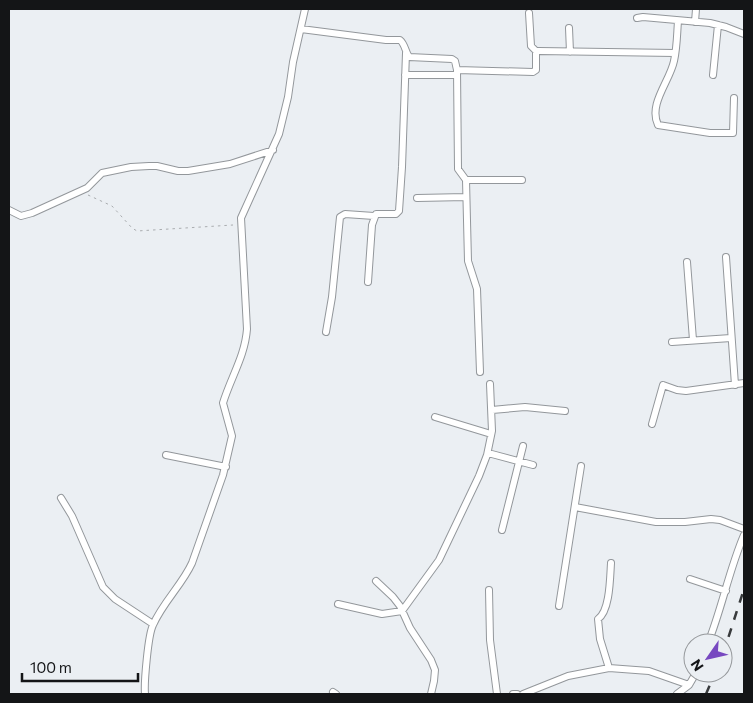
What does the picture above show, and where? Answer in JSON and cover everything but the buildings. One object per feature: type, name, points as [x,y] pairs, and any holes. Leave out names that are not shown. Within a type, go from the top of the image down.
[{"type":"street","points":[[145,694],[149,638],[153,624],[187,574],[226,466],[232,434],[224,410],[224,403],[241,360],[247,329],[241,225],[244,210],[279,134],[305,9]]},
{"type":"street","points":[[695,22],[696,9]]},
{"type":"street","points":[[529,12],[530,46],[536,51],[675,53]]},
{"type":"street","points":[[636,18],[643,17],[718,25],[744,34]]},
{"type":"street","points":[[678,21],[674,63],[656,110],[658,125],[710,133],[733,133],[734,98]]},
{"type":"street","points":[[713,75],[718,25]]},
{"type":"street","points":[[569,28],[570,52]]},
{"type":"street","points":[[301,29],[386,40],[400,40],[403,42],[406,53],[399,211],[396,214],[376,214],[374,216],[344,214],[340,217],[332,297],[326,332]]},
{"type":"street","points":[[405,76],[533,72],[536,70],[536,51]]},
{"type":"street","points":[[406,53],[409,57],[452,59],[455,61],[458,169],[466,180],[468,261],[477,289],[480,372]]},
{"type":"street","points":[[9,210],[24,216],[48,207],[78,193],[93,183],[102,173],[132,167],[149,166],[178,171],[188,170],[230,164],[273,150]]},
{"type":"street","points":[[466,180],[522,180]]},
{"type":"street","points":[[417,198],[466,197]]},
{"type":"street","points":[[368,282],[374,216]]},
{"type":"street","points":[[726,257],[735,385]]},
{"type":"street","points":[[687,262],[693,340]]},
{"type":"street","points":[[672,342],[732,338]]},
{"type":"street","points":[[652,424],[663,385],[676,390],[686,391],[744,383]]},
{"type":"street","points":[[338,604],[382,614],[402,611],[439,560],[488,453],[492,434],[490,384]]},
{"type":"street","points":[[492,410],[525,407],[565,411]]},
{"type":"street","points":[[434,418],[492,434]]},
{"type":"street","points":[[502,530],[523,446]]},
{"type":"street","points":[[488,453],[519,463],[533,465]]},
{"type":"street","points":[[166,455],[226,466]]},
{"type":"street","points":[[559,606],[581,466]]},
{"type":"street","points":[[61,498],[72,516],[103,587],[115,600],[153,624]]},
{"type":"street","points":[[575,506],[656,522],[720,520],[744,529]]},
{"type":"street","points":[[711,633],[744,534]]},
{"type":"street","points":[[609,668],[600,639],[598,619],[604,613],[609,591],[611,563]]},
{"type":"street","points":[[690,580],[726,591]]},
{"type":"street","points":[[376,581],[393,596],[410,628],[431,660],[435,670],[431,694]]},
{"type":"street","points":[[489,590],[490,640],[497,694]]},
{"type":"street","points":[[523,694],[568,676],[609,668],[649,671],[689,685]]},
{"type":"street","points":[[676,694],[689,685]]},
{"type":"path","points":[[78,193],[112,206],[137,231],[241,225]]},
{"type":"railway","points":[[730,633],[744,589]]},
{"type":"railway","points":[[706,694],[711,683]]}]
